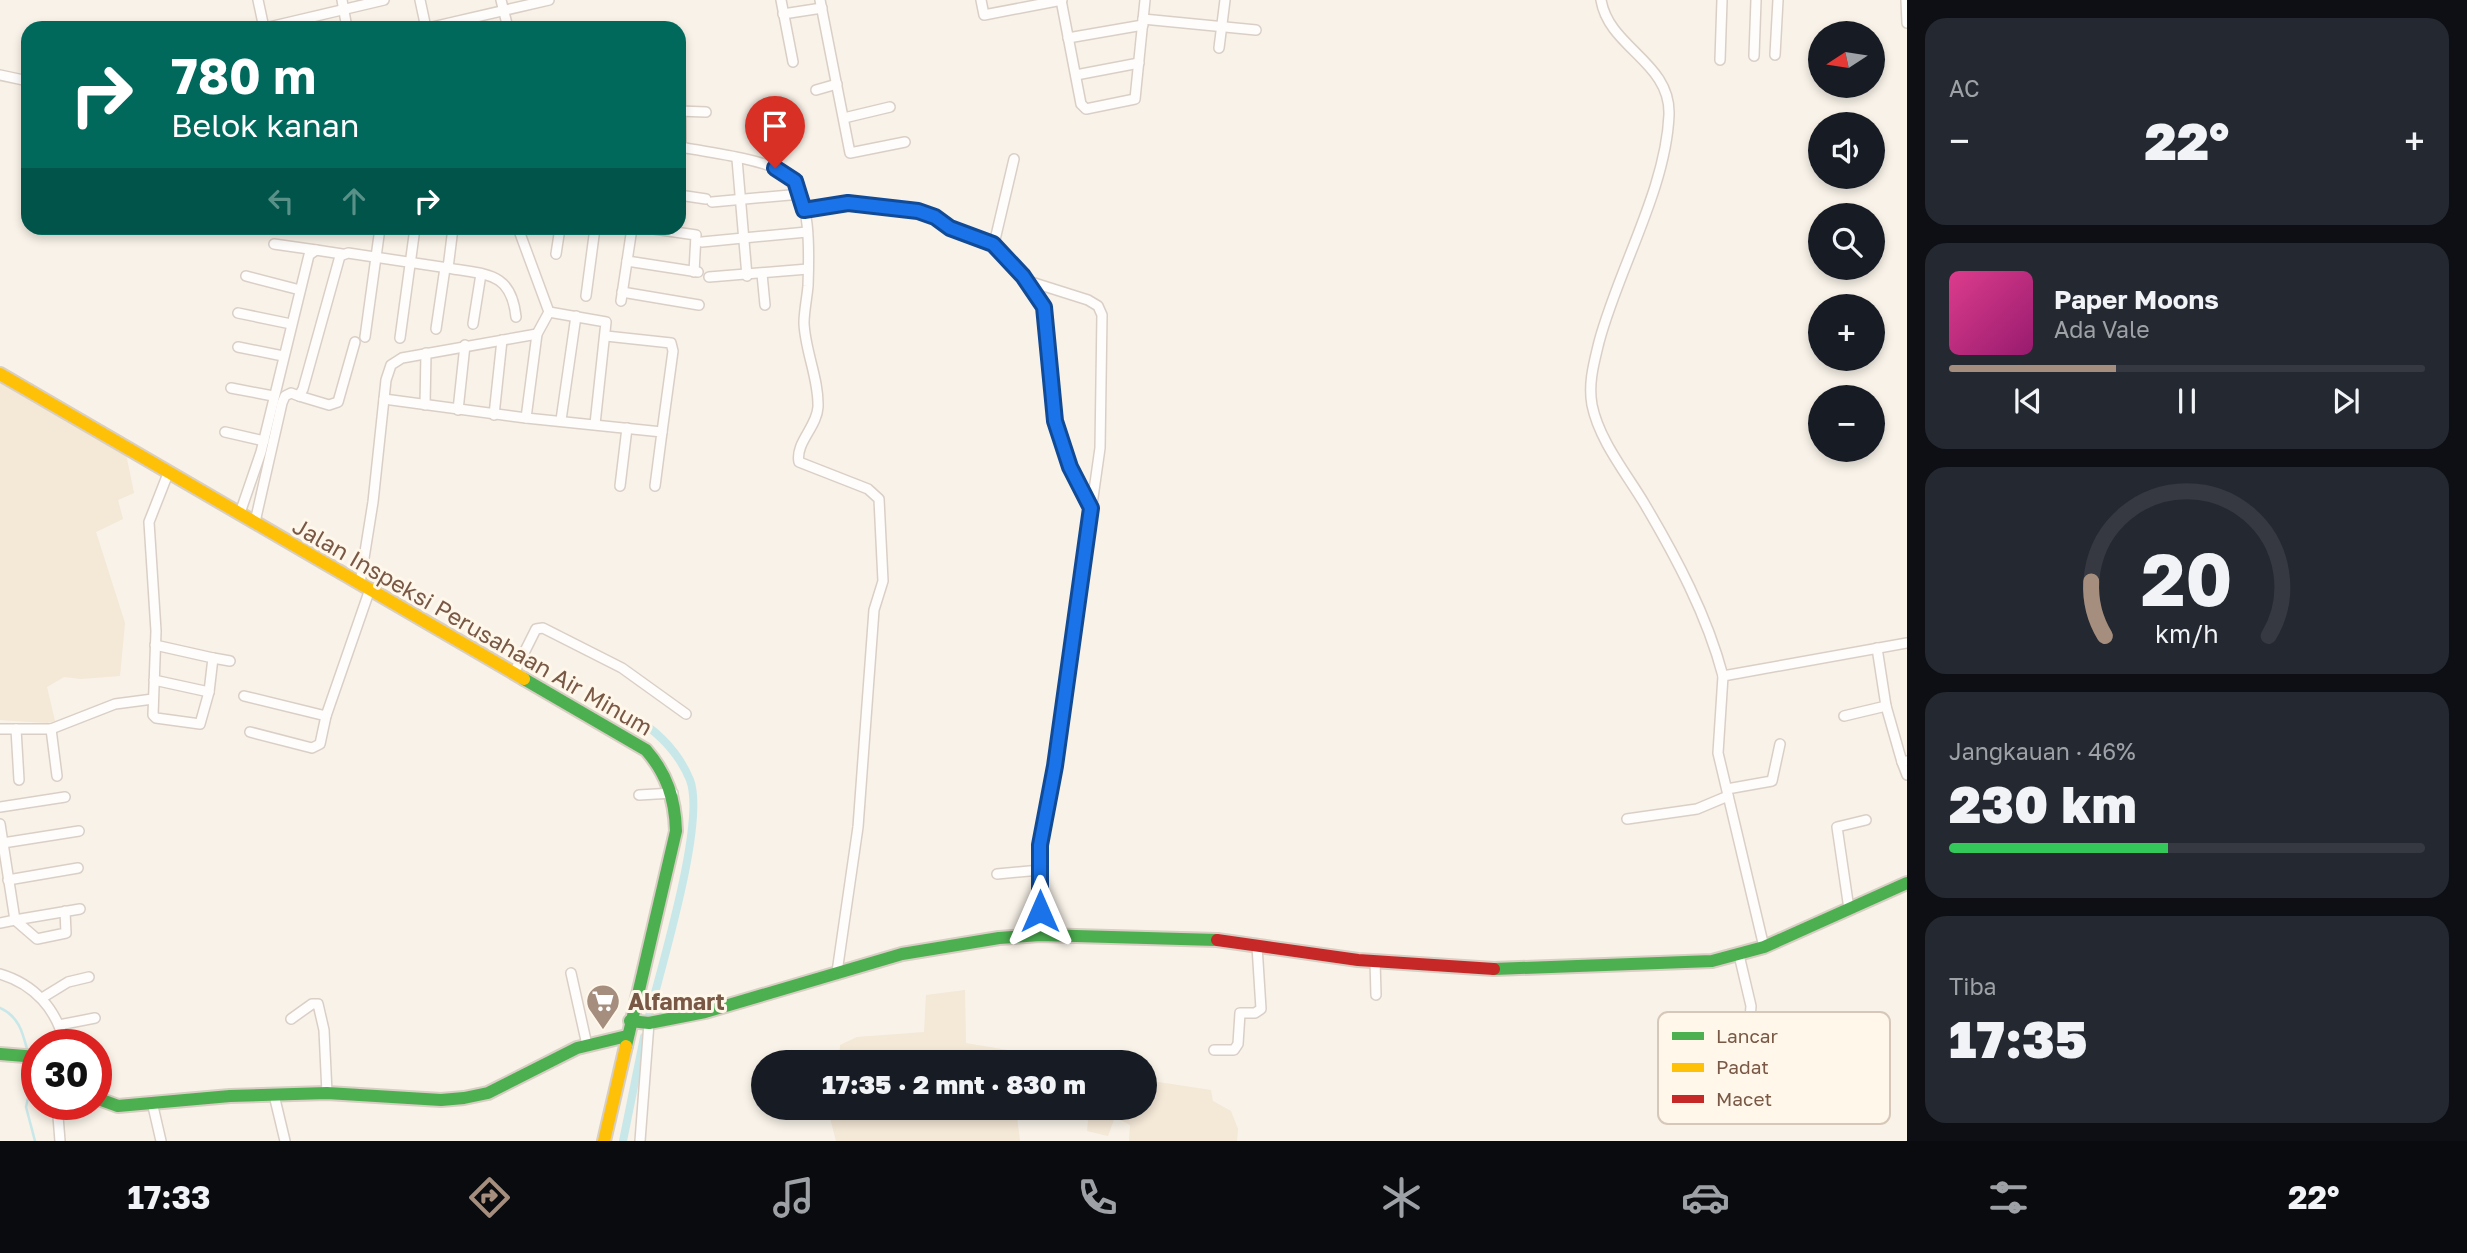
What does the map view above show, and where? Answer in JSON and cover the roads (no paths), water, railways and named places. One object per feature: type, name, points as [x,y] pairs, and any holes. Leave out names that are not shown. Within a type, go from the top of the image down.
[{"type":"street","points":[[258,0],[263,21]]},
{"type":"street","points":[[342,0],[345,21]]},
{"type":"street","points":[[296,21],[384,0]]},
{"type":"street","points":[[420,0],[425,21]]},
{"type":"street","points":[[501,0],[506,21]]},
{"type":"street","points":[[458,21],[549,0]]},
{"type":"street","points":[[781,0],[793,62]]},
{"type":"street","points":[[981,0],[984,15],[1061,0],[1082,104],[1086,109],[1135,99],[1145,0]]},
{"type":"street","points":[[1219,48],[1225,0]]},
{"type":"street","points":[[1601,0],[1608,21],[1658,74],[1665,86],[1669,115],[1643,222],[1609,305],[1592,372],[1591,402],[1601,430],[1662,534],[1700,609],[1723,676],[1717,743],[1764,947]]},
{"type":"street","points":[[1720,60],[1722,0]]},
{"type":"street","points":[[1754,56],[1756,0]]},
{"type":"street","points":[[1775,55],[1778,0]]},
{"type":"street","points":[[1906,0],[1907,23]]},
{"type":"street","points":[[783,14],[821,4],[850,153],[905,142]]},
{"type":"street","points":[[1068,38],[1143,22],[1256,30]]},
{"type":"street","points":[[1076,75],[1139,63]]},
{"type":"street","points":[[0,75],[21,80]]},
{"type":"street","points":[[816,90],[837,84]]},
{"type":"street","points":[[844,118],[890,107]]},
{"type":"street","points":[[686,111],[706,112]]},
{"type":"street","points":[[686,148],[786,173],[801,194],[807,232],[808,269],[804,323],[817,412],[798,453],[799,462],[877,495],[883,568],[873,618],[856,838],[837,972]]},
{"type":"street","points":[[737,159],[747,276]]},
{"type":"street","points":[[993,244],[1014,159]]},
{"type":"street","points":[[686,196],[709,201],[801,194]]},
{"type":"street","points":[[804,210],[848,203],[918,211],[935,217],[950,228],[993,244],[1023,276],[1044,307],[1055,421],[1070,467],[1091,508]]},
{"type":"street","points":[[702,242],[807,232]]},
{"type":"street","points":[[627,261],[696,272],[696,235],[686,234]]},
{"type":"street","points":[[365,337],[379,235]]},
{"type":"street","points":[[400,338],[414,235]]},
{"type":"street","points":[[436,329],[452,235]]},
{"type":"street","points":[[521,235],[549,312],[537,334],[526,418]]},
{"type":"street","points":[[556,254],[559,235]]},
{"type":"street","points":[[586,296],[594,235]]},
{"type":"street","points":[[631,235],[621,296],[699,305]]},
{"type":"street","points":[[274,244],[497,277],[506,285],[516,317]]},
{"type":"street","points":[[240,513],[264,441],[309,255],[316,250]]},
{"type":"street","points":[[299,396],[342,254]]},
{"type":"street","points":[[709,277],[808,269]]},
{"type":"street","points":[[473,324],[481,274]]},
{"type":"street","points":[[762,274],[765,305]]},
{"type":"street","points":[[246,276],[300,290]]},
{"type":"street","points":[[1023,276],[1036,284],[1088,300],[1098,306],[1102,315],[1100,448],[1055,766],[1040,845],[1040,935]]},
{"type":"street","points":[[549,312],[603,319],[607,325],[595,424]]},
{"type":"street","points":[[238,313],[291,324]]},
{"type":"street","points":[[561,420],[576,316]]},
{"type":"street","points":[[250,732],[312,748],[320,744],[365,586],[384,399],[391,365],[402,358],[537,334]]},
{"type":"street","points":[[606,336],[671,343],[655,486]]},
{"type":"street","points":[[494,415],[502,340]]},
{"type":"street","points":[[255,522],[285,396],[291,393],[329,405],[338,402],[355,342]]},
{"type":"street","points":[[458,410],[465,345]]},
{"type":"street","points":[[238,347],[283,356]]},
{"type":"street","points":[[425,405],[426,353]]},
{"type":"street","name":"Jalan Inspeksi Perusahaan Air Minum","points":[[0,374],[514,671],[646,750],[660,765],[673,793],[676,831],[604,1141]]},
{"type":"street","points":[[231,388],[273,396]]},
{"type":"street","points":[[384,399],[494,415],[662,432]]},
{"type":"street","points":[[620,486],[627,428]]},
{"type":"street","points":[[225,432],[264,441]]},
{"type":"street","points":[[169,471],[149,522],[156,645],[153,699],[156,718],[198,724],[202,722],[214,658]]},
{"type":"street","points":[[514,671],[536,629],[542,628],[622,668],[687,715]]},
{"type":"street","points":[[1723,676],[1907,643]]},
{"type":"street","points":[[156,645],[230,661]]},
{"type":"street","points":[[1877,648],[1886,706],[1907,775]]},
{"type":"street","points":[[154,680],[209,692]]},
{"type":"street","points":[[244,696],[326,716]]},
{"type":"street","points":[[0,729],[51,729],[115,704],[153,699]]},
{"type":"street","points":[[1844,716],[1886,706]]},
{"type":"street","points":[[16,729],[19,780]]},
{"type":"street","points":[[51,729],[57,776]]},
{"type":"street","points":[[1627,819],[1697,809],[1727,792],[1772,781],[1780,744]]},
{"type":"street","points":[[639,795],[673,793]]},
{"type":"street","points":[[0,807],[65,797]]},
{"type":"street","points":[[1849,909],[1837,827],[1866,820]]},
{"type":"street","points":[[0,824],[15,920],[37,939],[66,933],[65,911]]},
{"type":"street","points":[[3,843],[79,831]]},
{"type":"street","points":[[8,880],[78,868]]},
{"type":"street","points":[[997,874],[1040,870]]},
{"type":"street","points":[[630,1021],[649,1023],[705,1012],[837,972],[954,945],[1040,935],[1222,940],[1375,961],[1521,970],[1669,965],[1739,955],[1764,947],[1907,883]]},
{"type":"street","points":[[0,922],[80,909]]},
{"type":"street","points":[[1214,1050],[1234,1050],[1238,1044],[1240,1013],[1259,1012],[1257,946]]},
{"type":"street","points":[[1739,955],[1751,1012]]},
{"type":"street","points":[[1375,961],[1376,995]]},
{"type":"street","points":[[571,973],[587,1045]]},
{"type":"street","points":[[0,974],[20,980],[42,999],[60,1029]]},
{"type":"street","points":[[42,999],[68,982],[89,977]]},
{"type":"street","points":[[291,1019],[312,1004],[319,1007],[327,1093]]},
{"type":"street","points":[[59,1025],[95,1018]]},
{"type":"street","points":[[640,1141],[649,1023]]},
{"type":"street","points":[[112,1104],[118,1106],[327,1093],[441,1100],[478,1095],[587,1045],[627,1036]]},
{"type":"street","points":[[0,1054],[21,1054]]},
{"type":"street","points":[[274,1095],[285,1141]]},
{"type":"street","points":[[152,1102],[161,1141]]},
{"type":"street","points":[[58,1120],[60,1141]]},
{"type":"waterway","points":[[634,717],[651,729],[674,752],[690,780],[693,800],[692,828],[680,895],[649,1016]]},
{"type":"waterway","points":[[0,1008],[12,1016],[21,1031]]},
{"type":"waterway","points":[[623,1141],[644,1037]]},
{"type":"waterway","points":[[29,1120],[35,1141]]},
{"type":"place","name":"Alfamart","points":[[603,1031]]}]
